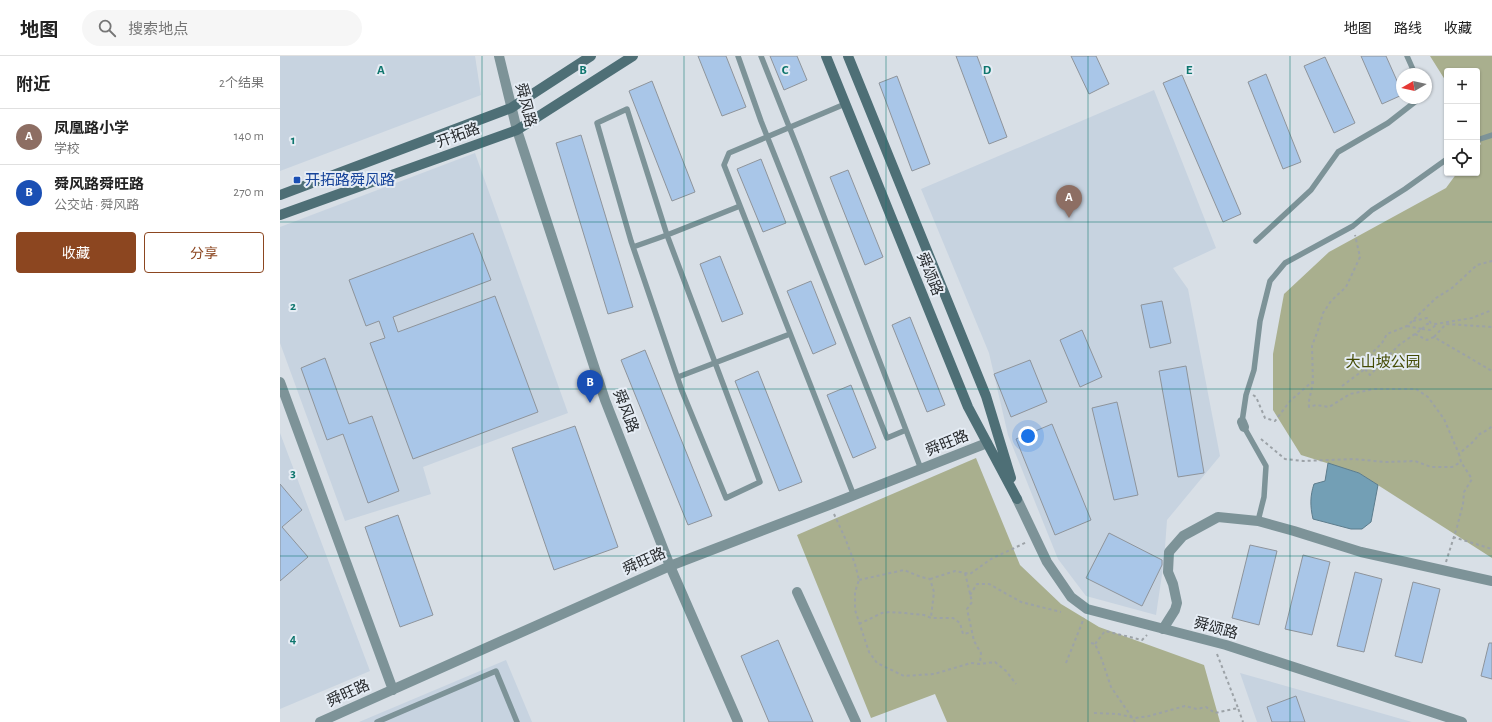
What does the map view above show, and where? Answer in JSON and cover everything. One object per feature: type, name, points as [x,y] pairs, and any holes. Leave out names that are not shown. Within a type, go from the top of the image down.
[{"type":"main road","name":"开拓路","points":[[280,195],[511,108],[591,56]]},
{"type":"main road","name":"开拓路","points":[[280,215],[517,130],[632,56]]},
{"type":"main road","name":"舜颂路","points":[[826,56],[968,407],[1017,499]]},
{"type":"main road","name":"舜颂路","points":[[848,56],[986,396],[1017,499]]},
{"type":"street","name":"舜风路","points":[[499,56],[517,130],[605,400],[670,566],[738,722]]},
{"type":"street","points":[[280,382],[393,690]]},
{"type":"street","name":"舜旺路","points":[[320,722],[670,566],[830,506],[987,443]]},
{"type":"street","name":"舜颂路","points":[[1017,499],[1047,562],[1071,597],[1087,610],[1212,641],[1462,722]]},
{"type":"street","points":[[1159,628],[1175,610],[1177,603],[1173,584],[1168,572],[1169,552],[1183,536],[1218,517],[1258,522],[1360,552],[1492,581]]},
{"type":"street","points":[[797,592],[856,722]]},
{"type":"lane","points":[[738,56],[767,137],[887,438],[906,430]]},
{"type":"lane","points":[[761,56],[921,469]]},
{"type":"lane","points":[[1407,56],[1412,68]]},
{"type":"lane","points":[[846,104],[729,152],[724,165],[854,496]]},
{"type":"lane","points":[[1256,241],[1311,190],[1338,152],[1388,123],[1412,104]]},
{"type":"lane","points":[[627,109],[667,235],[760,482],[726,498],[678,377],[634,247],[597,123],[627,109]]},
{"type":"lane","points":[[1480,139],[1492,135]]},
{"type":"lane","points":[[1258,522],[1264,497],[1266,466],[1243,424],[1245,396],[1254,370],[1260,321],[1270,281],[1285,263],[1353,226],[1372,210],[1444,161]]},
{"type":"lane","points":[[634,247],[740,206]]},
{"type":"lane","points":[[678,377],[790,334]]},
{"type":"lane","points":[[377,722],[496,671],[517,722]]},
{"type":"path","points":[[1353,226],[1360,257],[1346,287],[1331,301],[1322,313],[1312,346],[1313,391],[1310,396],[1309,407],[1316,405],[1329,407],[1350,394],[1374,389],[1416,389],[1428,397],[1444,419],[1461,462],[1472,478],[1464,492],[1463,504],[1444,570]]},
{"type":"path","points":[[1342,386],[1365,369],[1372,353],[1382,343],[1387,334],[1407,326],[1436,298],[1452,288],[1477,265],[1492,261]]},
{"type":"path","points":[[1407,326],[1430,330],[1436,324],[1472,318],[1492,310]]},
{"type":"path","points":[[1412,321],[1427,318],[1431,323]]},
{"type":"path","points":[[1365,369],[1370,375],[1398,345],[1422,329],[1426,324],[1431,323],[1492,327]]},
{"type":"path","points":[[1415,334],[1427,340],[1434,337],[1446,324]]},
{"type":"path","points":[[1434,337],[1492,370]]},
{"type":"path","points":[[1245,396],[1251,394],[1256,397],[1265,418],[1275,421],[1290,401],[1312,382],[1313,391]]},
{"type":"path","points":[[1459,454],[1476,440],[1478,435],[1492,426]]},
{"type":"path","points":[[1259,437],[1286,459],[1303,461],[1354,459],[1385,462],[1415,461],[1431,466],[1452,467],[1461,462]]},
{"type":"path","points":[[830,506],[855,564],[859,580],[855,592],[855,610],[869,652],[877,663],[904,676],[934,674],[971,663],[980,664],[995,662],[1006,671],[1016,684]]},
{"type":"path","points":[[1453,537],[1492,549]]},
{"type":"path","points":[[859,580],[904,570],[930,579],[955,571],[970,574],[991,559],[1036,538]]},
{"type":"path","points":[[965,573],[972,602],[967,609],[974,640],[980,653],[980,664]]},
{"type":"path","points":[[930,579],[934,592],[931,618]]},
{"type":"path","points":[[970,595],[977,584],[989,584],[1021,602],[1061,612]]},
{"type":"path","points":[[1066,663],[1087,610]]},
{"type":"path","points":[[859,624],[882,613],[890,612],[924,615],[931,618],[953,618],[960,623],[963,634],[973,632]]},
{"type":"path","points":[[1095,644],[1105,631],[1142,640],[1159,628]]},
{"type":"path","points":[[1212,641],[1243,722]]},
{"type":"path","points":[[1091,643],[1095,644]]},
{"type":"path","points":[[1095,644],[1111,687],[1135,722]]},
{"type":"path","points":[[1094,713],[1118,714],[1135,718],[1149,716],[1185,706],[1197,709],[1206,707],[1216,713],[1238,708]]},
{"type":"shaded area","points":[[280,56],[475,56],[481,95],[280,171]]},
{"type":"shaded area","points":[[1154,90],[1216,248],[1173,268],[1188,289],[1220,456],[1167,520],[1164,561],[1156,615],[1086,596],[1058,559],[1008,435],[989,353],[921,189]]},
{"type":"shaded area","points":[[475,153],[568,413],[423,467],[431,494],[345,521],[280,343],[280,227]]},
{"type":"shaded area","points":[[280,433],[370,671],[280,709]]},
{"type":"shaded area","points":[[506,660],[532,722],[359,722]]},
{"type":"shaded area","points":[[1240,673],[1412,722],[1257,722]]},
{"type":"green space","name":"大山坡公园","points":[[1430,56],[1492,56],[1492,558],[1359,473],[1301,455],[1273,410],[1273,354],[1284,294],[1329,252],[1446,188],[1455,176],[1480,176],[1480,68],[1444,68],[1444,78]]},
{"type":"green space","points":[[976,458],[1020,565],[1061,604],[1099,627],[1204,665],[1220,722],[947,722],[935,694],[871,718],[797,535]]},
{"type":"water","points":[[1328,463],[1359,473],[1378,485],[1371,522],[1362,529],[1351,529],[1313,519],[1311,501],[1314,484],[1325,481]]},
{"type":"building","points":[[698,56],[726,56],[746,107],[722,116]]},
{"type":"building","points":[[770,56],[797,56],[807,80],[784,90]]},
{"type":"building","points":[[956,56],[977,56],[1007,137],[989,144]]},
{"type":"building","points":[[1071,56],[1096,56],[1109,84],[1089,94]]},
{"type":"building","points":[[1361,56],[1386,56],[1396,78],[1396,98],[1382,104]]},
{"type":"building","points":[[1325,57],[1355,123],[1334,133],[1304,66]]},
{"type":"building","points":[[1266,74],[1301,162],[1283,169],[1248,82]]},
{"type":"building","points":[[1182,75],[1241,214],[1223,222],[1163,83]]},
{"type":"building","points":[[897,76],[930,164],[912,171],[879,83]]},
{"type":"building","points":[[652,81],[695,192],[672,201],[629,91]]},
{"type":"building","points":[[581,135],[633,307],[608,314],[556,143]]},
{"type":"building","points":[[761,159],[786,223],[763,232],[737,169]]},
{"type":"building","points":[[848,170],[883,257],[865,265],[830,177]]},
{"type":"building","points":[[473,233],[491,280],[393,317],[398,332],[495,296],[538,412],[413,459],[370,343],[385,338],[379,321],[366,326],[349,280]]},
{"type":"building","points":[[720,256],[743,314],[722,322],[700,264]]},
{"type":"building","points":[[811,281],[836,344],[813,354],[787,291]]},
{"type":"building","points":[[1162,301],[1171,343],[1150,348],[1141,305]]},
{"type":"building","points":[[910,317],[945,405],[927,412],[892,325]]},
{"type":"building","points":[[1082,330],[1102,377],[1080,387],[1060,340]]},
{"type":"building","points":[[645,350],[712,516],[688,525],[621,360]]},
{"type":"building","points":[[325,358],[349,424],[372,416],[399,491],[368,503],[343,434],[327,440],[301,368]]},
{"type":"building","points":[[1030,360],[1047,402],[1011,417],[994,374]]},
{"type":"building","points":[[1186,366],[1204,473],[1178,477],[1159,371]]},
{"type":"building","points":[[758,371],[802,482],[779,491],[735,381]]},
{"type":"building","points":[[851,385],[876,448],[853,458],[827,395]]},
{"type":"building","points":[[1117,402],[1138,495],[1114,500],[1092,408]]},
{"type":"building","points":[[1052,424],[1091,520],[1055,535],[1016,439]]},
{"type":"building","points":[[575,426],[618,547],[554,570],[512,448]]},
{"type":"building","points":[[280,484],[302,510],[282,527],[308,557],[280,581]]},
{"type":"building","points":[[398,515],[433,615],[400,627],[365,527]]},
{"type":"building","points":[[1109,533],[1162,560],[1162,565],[1142,606],[1086,578]]},
{"type":"building","points":[[1250,545],[1277,551],[1259,625],[1232,618]]},
{"type":"building","points":[[1303,555],[1330,562],[1312,635],[1285,629]]},
{"type":"building","points":[[1355,572],[1382,579],[1364,652],[1337,646]]},
{"type":"building","points":[[1413,582],[1440,589],[1422,663],[1395,656]]},
{"type":"building","points":[[778,640],[813,722],[769,722],[741,656]]},
{"type":"building","points":[[1489,643],[1492,643],[1492,679],[1481,676]]},
{"type":"building","points":[[1296,696],[1305,722],[1272,722],[1267,707]]},
{"type":"place","name":"开拓路舜风路","points":[[297,180]]},
{"type":"place","name":"凤凰路小学","points":[[1069,218]]},
{"type":"place","name":"舜风路舜旺路","points":[[590,403]]}]
